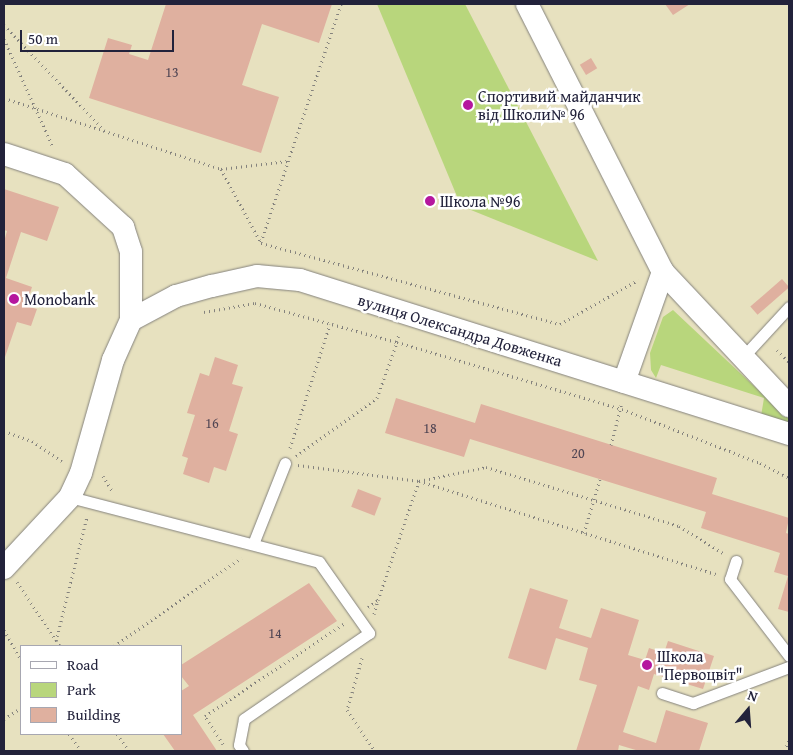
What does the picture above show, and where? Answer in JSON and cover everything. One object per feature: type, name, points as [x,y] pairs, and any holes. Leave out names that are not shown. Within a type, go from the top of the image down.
[{"type":"street","points":[[527,4],[654,274],[743,356],[789,406]]},
{"type":"street","points":[[4,154],[65,174],[123,227],[131,252],[131,320],[113,360],[81,473],[80,500],[8,572]]},
{"type":"street","points":[[624,382],[654,274]]},
{"type":"street","name":"вулиця Олександра Довженка","points":[[131,320],[176,296],[212,286],[258,276],[300,280],[789,434]]},
{"type":"lane","points":[[743,356],[789,306]]},
{"type":"lane","points":[[251,548],[285,463]]},
{"type":"lane","points":[[80,500],[251,548],[319,562],[351,619],[369,633],[244,719],[239,745],[243,751]]},
{"type":"lane","points":[[736,561],[730,579],[789,656]]},
{"type":"lane","points":[[662,693],[693,703],[789,667]]},
{"type":"path","points":[[261,243],[340,4]]},
{"type":"path","points":[[4,25],[105,132]]},
{"type":"path","points":[[4,39],[65,174]]},
{"type":"path","points":[[4,98],[221,169],[288,162]]},
{"type":"path","points":[[221,169],[261,243],[560,324],[654,274]]},
{"type":"path","points":[[198,314],[255,303],[397,342],[622,409],[760,462],[789,478]]},
{"type":"path","points":[[285,463],[330,324]]},
{"type":"path","points":[[285,463],[377,398],[397,342]]},
{"type":"path","points":[[777,350],[789,362]]},
{"type":"path","points":[[611,445],[622,409]]},
{"type":"path","points":[[285,463],[419,481],[730,579]]},
{"type":"path","points":[[419,481],[486,467],[679,526],[736,561]]},
{"type":"path","points":[[584,533],[600,479]]},
{"type":"path","points":[[375,751],[347,710],[378,600],[419,481]]},
{"type":"path","points":[[56,640],[80,500],[115,495]]},
{"type":"path","points":[[115,645],[251,548]]},
{"type":"path","points":[[8,572],[59,645]]},
{"type":"path","points":[[227,751],[205,716],[378,600]]},
{"type":"path","points":[[342,615],[351,619]]},
{"type":"path","points":[[4,630],[20,657]]},
{"type":"path","points":[[4,719],[20,709]]},
{"type":"path","points":[[70,735],[81,751]]},
{"type":"path","points":[[118,735],[129,751]]},
{"type":"path","points":[[785,751],[789,738]]},
{"type":"green space","name":"Спортивий майданчик від Школи№ 96","points":[[377,4],[465,4],[598,261],[461,206]]},
{"type":"green space","points":[[673,310],[789,419],[789,423],[761,416],[764,398],[661,365],[656,378],[651,370],[650,353],[663,317]]},
{"type":"building","points":[[166,4],[332,4],[319,43],[262,24],[242,85],[279,97],[261,153],[89,98],[108,38],[132,45],[129,54],[148,60]]},
{"type":"building","points":[[665,4],[690,4],[673,15]]},
{"type":"building","points":[[591,58],[597,68],[586,75],[580,65]]},
{"type":"building","points":[[4,189],[59,207],[47,241],[21,232],[6,278],[32,287],[26,306],[37,309],[31,326],[17,322],[4,360],[4,242],[7,231],[4,230]]},
{"type":"building","points":[[782,279],[789,287],[758,315],[750,307]]},
{"type":"building","points":[[215,357],[238,365],[232,384],[243,387],[229,431],[238,434],[226,471],[214,467],[209,483],[183,474],[188,458],[182,456],[195,415],[187,413],[200,373],[209,376]]},
{"type":"building","points":[[396,398],[475,423],[481,404],[717,478],[712,494],[789,518],[786,533],[789,534],[789,612],[778,609],[788,576],[774,572],[780,553],[701,528],[706,512],[470,439],[464,457],[385,433]]},
{"type":"building","points":[[358,489],[381,498],[375,516],[351,507]]},
{"type":"building","points":[[309,583],[337,621],[193,715],[217,751],[175,751],[164,735],[182,735],[182,690],[189,686],[182,677],[182,664]]},
{"type":"building","name":"Школа \"Первоцвіт\"","points":[[530,588],[568,600],[559,628],[591,638],[601,608],[639,620],[628,655],[645,660],[649,648],[664,653],[668,641],[714,656],[703,689],[654,674],[649,690],[638,686],[623,732],[656,743],[666,710],[708,723],[699,751],[639,751],[619,745],[618,751],[576,751],[597,685],[579,680],[588,648],[556,638],[546,670],[508,658]]},
{"type":"place","name":"Спортивий майданчик від Школи№ 96","points":[[468,105]]},
{"type":"place","name":"Школа №96","points":[[430,201]]},
{"type":"place","name":"Monobank","points":[[14,299]]},
{"type":"place","name":"Школа \"Первоцвіт\"","points":[[647,665]]}]
